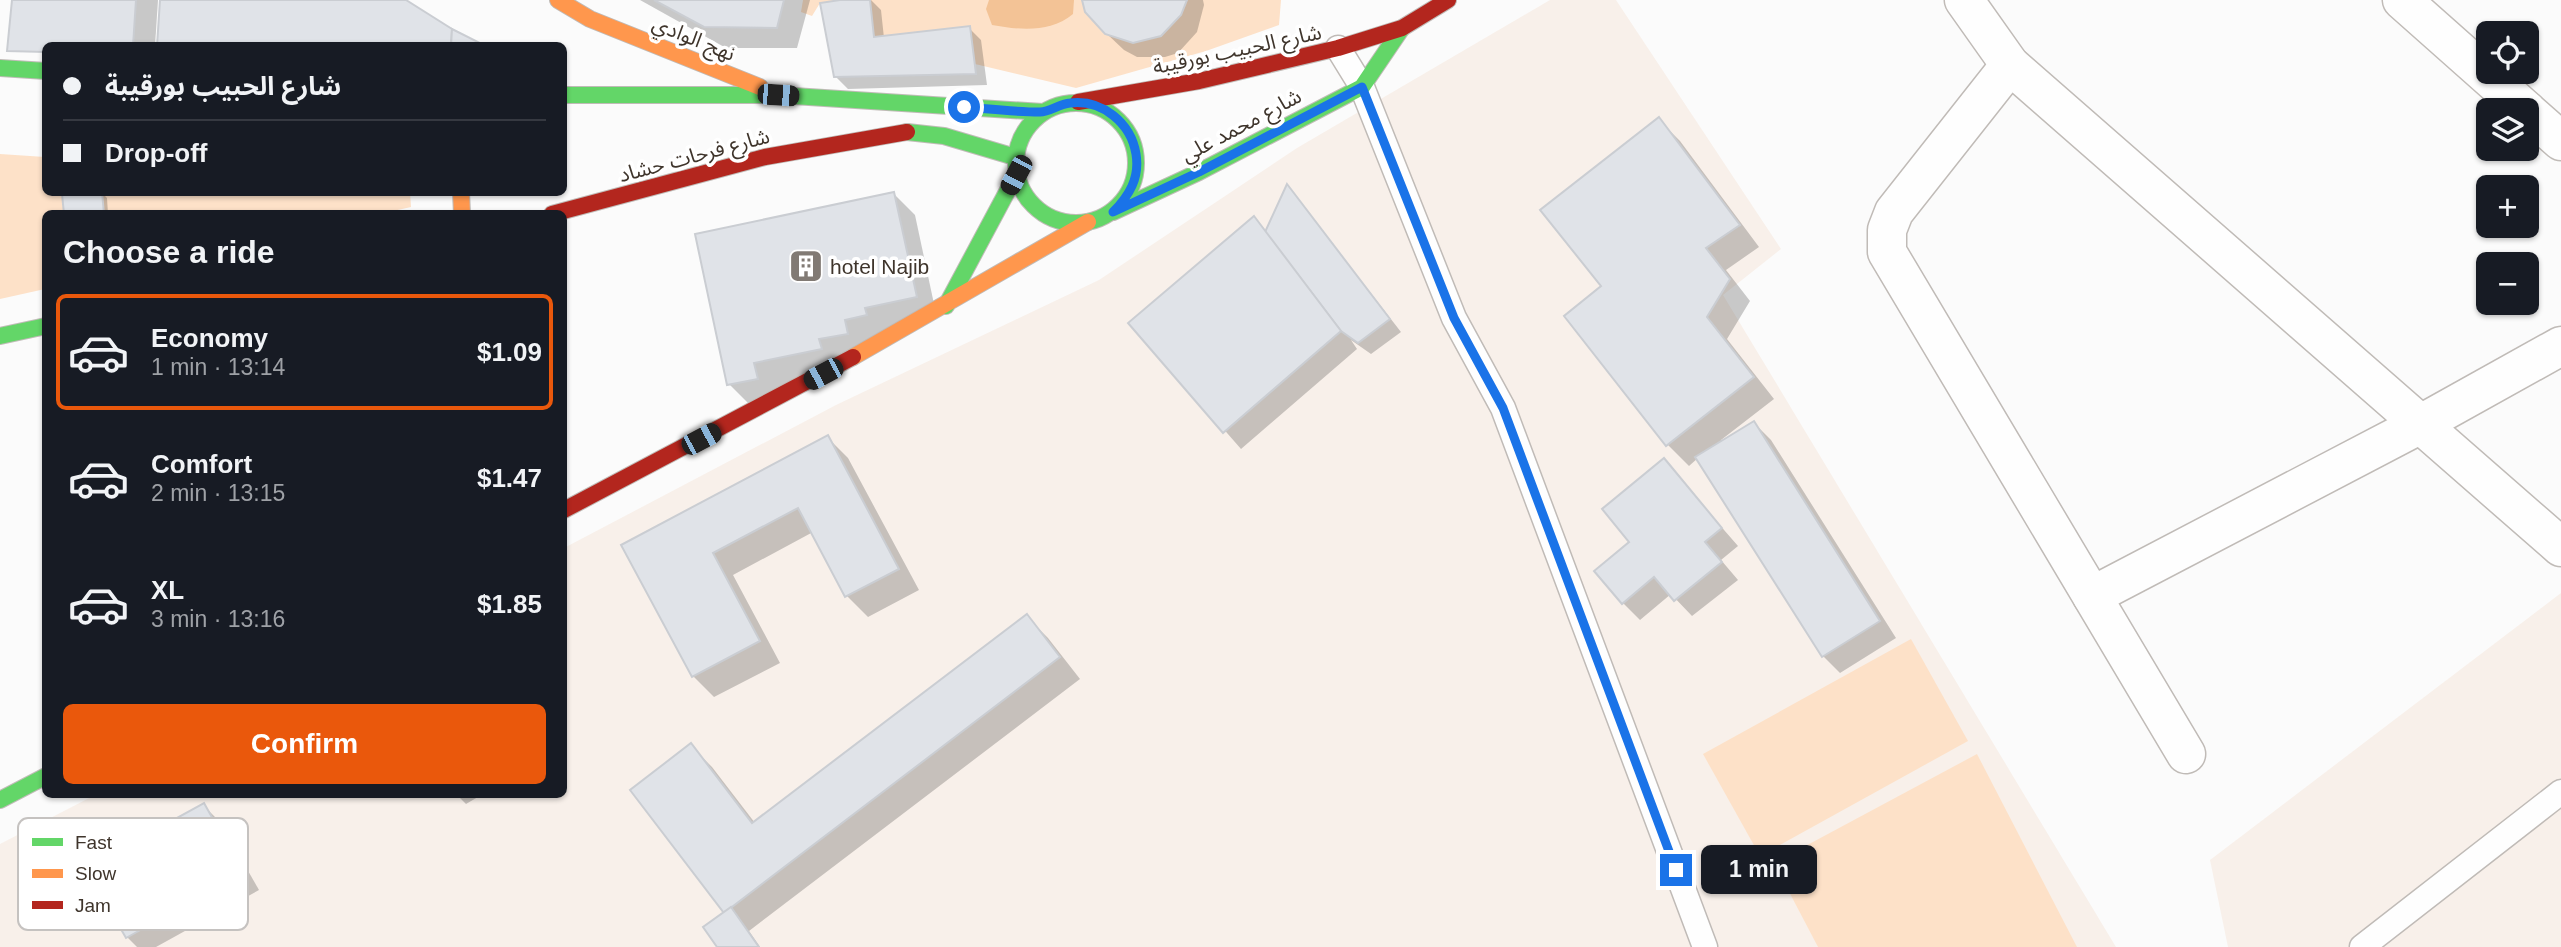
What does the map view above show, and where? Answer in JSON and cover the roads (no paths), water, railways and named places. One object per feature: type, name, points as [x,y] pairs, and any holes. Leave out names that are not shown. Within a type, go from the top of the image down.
[{"type":"street","name":"نهج الوادي","points":[[558,0],[590,19],[778,95]]},
{"type":"street","points":[[1402,28],[1448,0]]},
{"type":"street","points":[[1964,0],[2010,65],[2561,547]]},
{"type":"street","points":[[2402,0],[2512,98]]},
{"type":"street","name":"شارع الحبيب بورقيبة","points":[[1078,102],[1199,81],[1338,48],[1402,28]]},
{"type":"street","name":"شارع محمد علي","points":[[1113,212],[1199,172],[1362,87],[1402,28]]},
{"type":"street","points":[[2010,65],[1894,212],[1887,230],[1887,252],[2186,754]]},
{"type":"street","points":[[0,68],[42,71]]},
{"type":"street","points":[[567,95],[778,95],[1043,112]]},
{"type":"street","points":[[567,508],[944,308],[1088,222],[1113,212],[1131,189],[1136,175],[1134,145],[1128,131],[1107,111],[1078,102],[1060,104],[1043,112],[1030,124],[1015,157],[1016,175],[1023,193],[1035,208],[1051,218],[1069,223],[1088,222]]},
{"type":"street","points":[[2539,122],[2561,141]]},
{"type":"street","name":"شارع فرحات حشاد","points":[[567,210],[765,157],[889,132],[914,131],[944,136],[1015,157]]},
{"type":"street","points":[[944,308],[1016,175]]},
{"type":"street","points":[[0,336],[42,327]]},
{"type":"street","points":[[2092,596],[2419,425],[2561,346]]},
{"type":"street","points":[[0,800],[42,778]]},
{"type":"lane","points":[[1338,48],[1362,87],[1454,318],[1503,408],[1705,947]]},
{"type":"lane","points":[[2362,947],[2561,792]]},
{"type":"place","name":"hotel Najib","points":[[806,266]]}]
